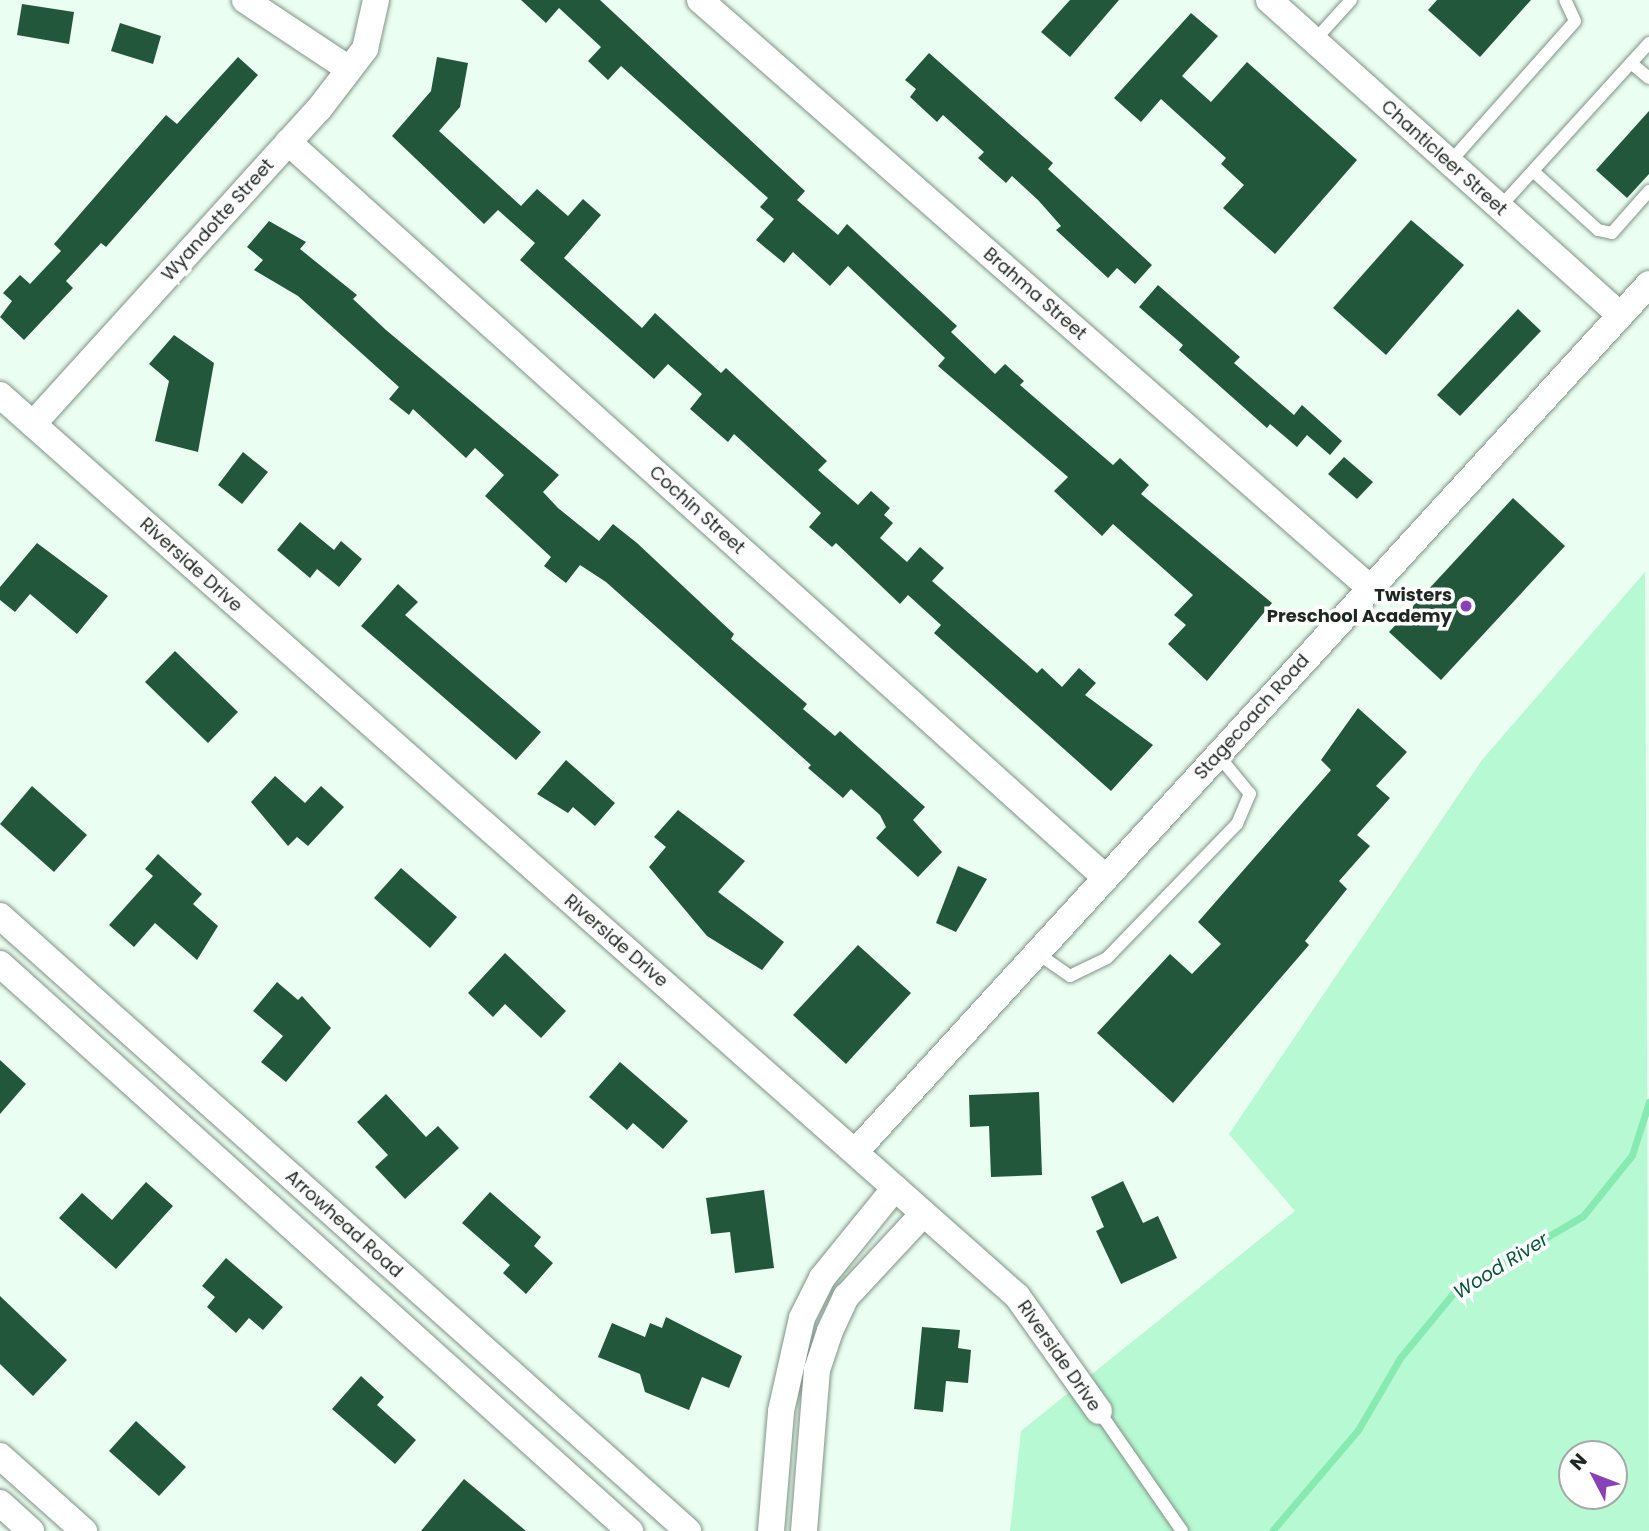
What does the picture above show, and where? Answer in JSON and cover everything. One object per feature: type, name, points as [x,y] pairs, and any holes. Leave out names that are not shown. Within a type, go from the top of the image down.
[{"type":"street","points":[[244,0],[349,69]]},
{"type":"street","name":"Wyandotte Street","points":[[33,424],[288,142],[349,69],[365,48],[376,0]]},
{"type":"street","name":"Brahma Street","points":[[700,0],[1370,588]]},
{"type":"street","name":"Chanticleer Street","points":[[1269,0],[1620,315]]},
{"type":"street","name":"Cochin Street","points":[[288,142],[1106,878]]},
{"type":"street","name":"Stagecoach Road","points":[[856,1151],[1649,284]]},
{"type":"street","name":"Riverside Drive","points":[[0,395],[1017,1296],[1099,1411]]},
{"type":"street","name":"Arrowhead Road","points":[[0,916],[688,1531]]},
{"type":"street","name":"Arrowhead Road","points":[[0,964],[630,1531]]},
{"type":"street","points":[[771,1531],[782,1411],[802,1318],[822,1278],[895,1188]]},
{"type":"street","points":[[804,1531],[817,1370],[830,1331],[846,1297],[923,1214]]},
{"type":"street","points":[[0,1456],[84,1531]]},
{"type":"street","points":[[0,1503],[31,1531]]},
{"type":"lane","points":[[1314,41],[1351,0]]},
{"type":"lane","points":[[1450,162],[1575,21],[1565,0]]},
{"type":"lane","points":[[1499,208],[1649,43]]},
{"type":"lane","points":[[1631,63],[1649,78]]},
{"type":"lane","points":[[1533,172],[1598,230],[1612,233],[1649,191]]},
{"type":"lane","points":[[1037,953],[1070,976],[1107,958],[1237,824],[1250,794],[1218,755]]},
{"type":"lane","name":"Riverside Drive","points":[[1099,1411],[1182,1531]]},
{"type":"green space","points":[[1645,572],[1649,1531],[1010,1531],[1021,1431],[1295,1211],[1229,1134],[1482,760]]},
{"type":"building","points":[[521,0],[600,0],[805,191],[797,200],[838,235],[847,224],[957,326],[951,332],[995,374],[1005,364],[1024,381],[1020,385],[1113,465],[1120,458],[1149,485],[1141,494],[1272,603],[1207,681],[1168,644],[1186,625],[1174,615],[1193,595],[1113,524],[1102,536],[1054,491],[1068,477],[938,366],[945,358],[848,266],[830,286],[793,252],[784,263],[756,240],[774,219],[760,207],[768,198],[621,66],[608,80],[588,61],[601,47],[559,8],[546,23]]},
{"type":"building","points":[[1070,0],[1119,0],[1070,57],[1041,32]]},
{"type":"building","points":[[1437,0],[1531,0],[1480,57],[1428,10]]},
{"type":"building","points":[[22,4],[74,12],[69,44],[17,35]]},
{"type":"building","points":[[1191,13],[1218,36],[1182,76],[1211,102],[1247,62],[1357,160],[1275,254],[1223,208],[1244,185],[1221,164],[1226,158],[1161,99],[1141,122],[1114,98]]},
{"type":"building","points":[[120,23],[161,36],[153,64],[111,51]]},
{"type":"building","points":[[929,53],[1053,163],[1048,169],[1152,265],[1135,284],[1117,268],[1108,278],[1056,230],[1061,226],[1012,176],[1006,183],[978,158],[984,152],[943,115],[937,122],[910,97],[916,89],[905,80]]},
{"type":"building","points":[[238,57],[258,75],[106,247],[101,243],[66,281],[73,288],[24,340],[0,317],[12,301],[3,293],[20,275],[30,284],[61,251],[54,244],[166,115],[177,124]]},
{"type":"building","points":[[437,57],[468,63],[460,107],[439,131],[521,206],[537,189],[568,216],[583,199],[601,215],[564,258],[642,328],[655,313],[721,373],[726,368],[827,461],[818,470],[858,505],[871,491],[890,508],[884,515],[893,523],[880,538],[907,562],[920,547],[944,568],[932,581],[1037,673],[1042,668],[1062,687],[1079,668],[1096,683],[1085,695],[1153,745],[1111,791],[934,633],[941,625],[908,595],[900,604],[836,543],[832,547],[809,527],[821,513],[734,434],[728,442],[690,409],[702,394],[668,364],[654,379],[520,260],[535,243],[498,210],[484,224],[392,136],[431,91]]},
{"type":"building","points":[[1649,111],[1649,174],[1627,198],[1596,170]]},
{"type":"building","points":[[1411,220],[1464,265],[1386,355],[1333,308]]},
{"type":"building","points":[[269,221],[306,242],[300,249],[357,295],[353,299],[386,330],[559,475],[543,492],[558,508],[599,541],[613,524],[637,543],[734,634],[731,639],[807,704],[803,709],[835,736],[840,731],[925,807],[913,820],[942,852],[918,877],[876,838],[886,827],[880,815],[851,789],[843,798],[808,768],[811,765],[606,582],[580,565],[566,583],[544,566],[551,557],[485,496],[504,475],[475,448],[466,458],[413,409],[409,415],[389,399],[399,387],[298,296],[254,270],[263,260],[247,247]]},
{"type":"building","points":[[1158,285],[1240,357],[1234,363],[1294,415],[1302,405],[1342,441],[1330,455],[1307,435],[1297,447],[1270,424],[1267,428],[1179,350],[1183,345],[1139,307]]},
{"type":"building","points":[[1518,309],[1541,331],[1460,416],[1437,395]]},
{"type":"building","points":[[174,335],[214,363],[198,452],[155,441],[169,381],[149,364]]},
{"type":"building","points":[[243,452],[268,472],[242,504],[218,485]]},
{"type":"building","points":[[1344,457],[1373,482],[1357,499],[1328,474]]},
{"type":"building","points":[[1513,498],[1565,546],[1441,680],[1389,632]]},
{"type":"building","points":[[300,522],[334,550],[341,541],[362,559],[339,587],[317,569],[310,578],[277,550]]},
{"type":"building","points":[[37,543],[108,596],[77,634],[30,594],[15,612],[0,600],[0,587]]},
{"type":"building","points":[[398,584],[418,602],[405,615],[541,732],[516,760],[361,626]]},
{"type":"building","points":[[175,651],[238,712],[208,743],[145,682]]},
{"type":"building","points":[[1358,708],[1407,752],[1376,786],[1390,798],[1357,835],[1370,846],[1339,881],[1347,889],[1305,941],[1309,945],[1173,1103],[1097,1033],[1170,954],[1192,974],[1221,944],[1198,922],[1331,770],[1321,760]]},
{"type":"building","points":[[566,760],[615,803],[595,826],[573,807],[568,813],[537,794]]},
{"type":"building","points":[[275,776],[305,803],[321,786],[344,807],[308,846],[297,837],[288,846],[251,802]]},
{"type":"building","points":[[32,786],[87,835],[54,872],[0,824]]},
{"type":"building","points":[[678,810],[745,861],[718,892],[784,942],[762,970],[707,936],[649,867],[666,847],[654,837]]},
{"type":"building","points":[[158,854],[202,894],[193,904],[218,926],[197,960],[155,923],[134,947],[109,925],[153,876],[145,869]]},
{"type":"building","points":[[958,866],[987,879],[956,932],[936,923]]},
{"type":"building","points":[[401,868],[457,917],[430,948],[374,898]]},
{"type":"building","points":[[858,945],[911,993],[846,1064],[793,1015]]},
{"type":"building","points":[[505,953],[566,1011],[541,1038],[505,1004],[493,1017],[468,993]]},
{"type":"building","points":[[277,982],[298,1000],[302,996],[331,1028],[286,1082],[261,1062],[283,1036],[253,1011]]},
{"type":"building","points":[[0,1060],[26,1084],[0,1114]]},
{"type":"building","points":[[620,1062],[688,1121],[663,1149],[633,1123],[627,1130],[589,1097]]},
{"type":"building","points":[[1039,1092],[1042,1175],[991,1177],[989,1126],[970,1127],[969,1095]]},
{"type":"building","points":[[386,1094],[426,1137],[438,1126],[459,1148],[405,1199],[375,1167],[388,1155],[357,1122]]},
{"type":"building","points":[[1123,1181],[1143,1223],[1158,1216],[1177,1258],[1121,1284],[1096,1231],[1104,1227],[1091,1197]]},
{"type":"building","points":[[146,1182],[173,1206],[116,1269],[59,1218],[82,1193],[112,1220]]},
{"type":"building","points":[[764,1190],[774,1268],[735,1273],[730,1232],[711,1234],[706,1198]]},
{"type":"building","points":[[490,1192],[541,1237],[534,1246],[553,1263],[526,1294],[503,1273],[510,1265],[462,1223]]},
{"type":"building","points":[[226,1258],[283,1307],[263,1330],[249,1318],[236,1333],[207,1307],[215,1297],[202,1286]]},
{"type":"building","points":[[0,1296],[67,1360],[33,1396],[0,1364]]},
{"type":"building","points":[[666,1317],[742,1356],[729,1388],[702,1377],[689,1410],[645,1392],[640,1374],[598,1357],[612,1323],[645,1337],[650,1323],[662,1328]]},
{"type":"building","points":[[922,1327],[960,1330],[958,1348],[971,1350],[968,1383],[946,1381],[943,1412],[914,1409]]},
{"type":"building","points":[[361,1376],[384,1397],[377,1405],[416,1440],[395,1464],[332,1409]]},
{"type":"building","points":[[136,1421],[186,1467],[159,1496],[109,1451]]},
{"type":"building","points":[[464,1479],[526,1531],[421,1531]]},
{"type":"waterway","name":"Wood River","points":[[1272,1531],[1358,1430],[1400,1358],[1455,1291],[1583,1216],[1632,1155],[1649,1102]]},
{"type":"place","name":"Twisters Preschool Academy","points":[[1466,606]]}]
